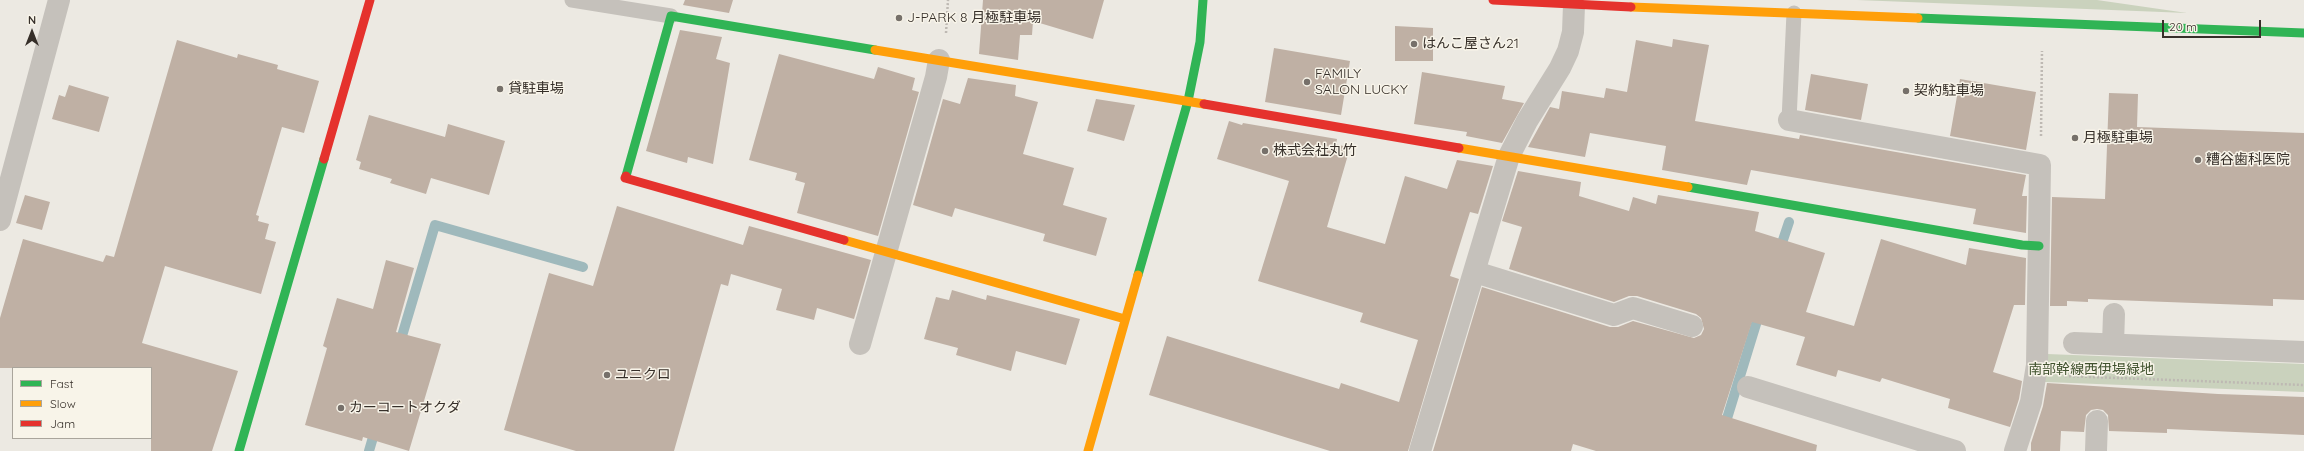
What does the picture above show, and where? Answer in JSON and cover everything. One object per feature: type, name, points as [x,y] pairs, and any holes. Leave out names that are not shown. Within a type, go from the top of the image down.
[{"type":"street","points":[[0,220],[59,0]]},
{"type":"street","points":[[240,451],[370,0]]},
{"type":"street","points":[[1088,451],[1188,101],[1200,42],[1202,0]]},
{"type":"street","points":[[1493,0],[1574,5],[2304,33]]},
{"type":"street","points":[[1420,451],[1509,156],[1526,121],[1560,68],[1568,51],[1573,32],[1574,5]]},
{"type":"street","points":[[1125,319],[625,178],[671,16],[1188,101],[2014,244],[2039,246]]},
{"type":"street","points":[[860,344],[936,77],[939,60]]},
{"type":"street","points":[[1790,120],[2040,165],[2035,384],[2015,451]]},
{"type":"street","points":[[1475,272],[1614,315],[1633,308],[1692,326]]},
{"type":"street","points":[[2113,344],[2114,314]]},
{"type":"street","points":[[2074,343],[2304,352]]},
{"type":"street","points":[[1748,387],[1955,451]]},
{"type":"street","points":[[2096,451],[2098,421]]},
{"type":"lane","points":[[572,0],[671,16]]},
{"type":"lane","points":[[1790,120],[1794,13]]},
{"type":"path","points":[[946,38],[948,0]]},
{"type":"path","points":[[2040,165],[2042,50]]},
{"type":"path","points":[[2059,376],[2304,385]]},
{"type":"green space","points":[[1857,0],[2097,0],[2187,13],[2061,8]]},
{"type":"green space","name":"南部幹線西伊場緑地","points":[[2047,354],[2304,364],[2304,392],[2045,382]]},
{"type":"building","points":[[685,0],[733,0],[729,13],[683,5]]},
{"type":"building","points":[[983,0],[1104,0],[1093,39],[1033,21],[1032,35],[1020,35],[1018,60],[979,54]]},
{"type":"building","name":"はんこ屋さん21","points":[[1395,26],[1433,28],[1433,61],[1395,61]]},
{"type":"building","points":[[680,30],[722,37],[716,59],[730,63],[713,164],[688,157],[687,163],[646,151]]},
{"type":"building","points":[[1673,39],[1709,45],[1695,121],[1799,139],[1800,135],[2026,175],[2022,196],[2027,196],[2026,233],[1973,224],[1976,209],[1751,170],[1747,185],[1662,170],[1666,146],[1590,133],[1585,157],[1528,147],[1550,107],[1559,109],[1562,91],[1604,98],[1606,88],[1627,92],[1636,40],[1672,47]]},
{"type":"building","points":[[177,40],[237,58],[238,54],[278,65],[277,69],[319,81],[304,133],[282,127],[256,215],[259,216],[258,221],[269,224],[265,239],[276,242],[261,294],[165,266],[142,343],[238,371],[212,451],[151,451],[152,367],[0,368],[0,318],[23,239],[103,262],[106,255],[114,257]]},
{"type":"building","name":"FAMILY SALON LUCKY","points":[[1274,48],[1350,61],[1341,115],[1265,102]]},
{"type":"building","points":[[779,54],[874,79],[878,67],[915,78],[912,90],[919,92],[878,236],[797,213],[805,183],[795,180],[797,173],[749,160]]},
{"type":"building","points":[[1422,72],[1505,86],[1502,99],[1524,103],[1502,143],[1466,136],[1467,132],[1414,124]]},
{"type":"building","points":[[1811,74],[1868,84],[1861,120],[1805,110]]},
{"type":"building","points":[[968,78],[1016,85],[1015,96],[1038,102],[1023,154],[1074,168],[1063,205],[1107,218],[1096,256],[1043,241],[1045,234],[955,208],[952,217],[913,205],[943,99],[960,104]]},
{"type":"building","points":[[1960,79],[2036,92],[2026,150],[1950,136]]},
{"type":"building","points":[[69,85],[109,97],[99,132],[52,119],[59,95],[65,97]]},
{"type":"building","points":[[2109,93],[2138,94],[2137,127],[2304,133],[2304,300],[2273,299],[2273,306],[2088,299],[2088,302],[2067,301],[2067,306],[2050,306],[2052,197],[2105,199]]},
{"type":"building","points":[[1096,99],[1135,105],[1124,141],[1087,131]]},
{"type":"building","points":[[369,115],[445,137],[448,124],[505,141],[489,195],[431,178],[426,194],[390,183],[392,179],[359,169],[361,162],[356,160]]},
{"type":"building","points":[[1229,121],[1242,125],[1243,123],[1337,139],[1336,144],[1350,148],[1327,227],[1385,244],[1405,176],[1447,189],[1457,160],[1493,166],[1478,214],[1470,212],[1450,276],[1459,279],[1408,451],[1330,451],[1149,395],[1167,336],[1339,389],[1341,383],[1399,402],[1418,340],[1360,322],[1363,313],[1258,281],[1289,181],[1217,159]]},
{"type":"building","points":[[1518,171],[1581,182],[1579,196],[1629,211],[1633,197],[1656,204],[1658,195],[1759,212],[1755,231],[1825,253],[1806,312],[1854,326],[1881,239],[1966,265],[1969,248],[2026,258],[2025,305],[2014,305],[1993,372],[2022,381],[2019,399],[2010,427],[1948,408],[1950,399],[1882,378],[1880,382],[1838,370],[1836,377],[1796,365],[1805,337],[1752,322],[1722,415],[1817,445],[1816,451],[1596,451],[1573,444],[1571,451],[1433,451],[1482,287],[1610,327],[1618,327],[1633,321],[1694,338],[1701,335],[1704,329],[1701,318],[1696,314],[1637,296],[1629,296],[1614,302],[1509,269],[1522,227],[1502,221]]},
{"type":"building","points":[[25,195],[50,202],[42,230],[16,223]]},
{"type":"building","points":[[617,206],[743,245],[749,226],[871,260],[854,319],[817,308],[814,320],[776,310],[782,289],[731,274],[728,286],[721,284],[674,451],[576,451],[504,430],[549,273],[593,286]]},
{"type":"building","points":[[386,260],[414,268],[396,332],[441,344],[409,451],[363,437],[362,441],[305,425],[327,348],[323,346],[337,298],[373,309]]},
{"type":"building","points":[[952,290],[986,300],[987,295],[1080,319],[1066,365],[1016,351],[1011,371],[956,355],[958,348],[924,339],[936,297],[949,300]]},
{"type":"building","points":[[2047,383],[2218,394],[2304,397],[2304,435],[2167,429],[2167,433],[2109,431],[2108,415],[2103,410],[2097,409],[2091,410],[2086,415],[2084,432],[2061,431],[2060,451],[2031,451],[2031,443],[2043,406]]},
{"type":"waterway","points":[[1779,252],[1789,222]]},
{"type":"waterway","points":[[399,346],[435,225],[583,267]]},
{"type":"waterway","points":[[1717,451],[1760,311]]},
{"type":"waterway","points":[[369,451],[376,427]]},
{"type":"traffic: fast","points":[[1138,275],[1188,101],[1200,42],[1203,0]]},
{"type":"traffic: fast","points":[[626,176],[671,16],[875,50]]},
{"type":"traffic: fast","points":[[1918,18],[2304,33]]},
{"type":"traffic: fast","points":[[239,451],[324,159]]},
{"type":"traffic: fast","points":[[1688,187],[2022,245],[2039,246]]},
{"type":"traffic: slow","points":[[1631,7],[1918,18]]},
{"type":"traffic: slow","points":[[875,50],[1204,104]]},
{"type":"traffic: slow","points":[[1459,148],[1688,187]]},
{"type":"traffic: slow","points":[[844,240],[1125,319]]},
{"type":"traffic: slow","points":[[1088,451],[1138,275]]},
{"type":"traffic: jam","points":[[324,159],[370,0]]},
{"type":"traffic: jam","points":[[1493,0],[1631,7]]},
{"type":"traffic: jam","points":[[1204,104],[1459,148]]},
{"type":"traffic: jam","points":[[626,176],[625,178],[844,240]]},
{"type":"place","name":"J-PARK 8 月極駐車場","points":[[899,18]]},
{"type":"place","name":"はんこ屋さん21","points":[[1414,44]]},
{"type":"place","name":"FAMILY SALON LUCKY","points":[[1307,82]]},
{"type":"place","name":"貸駐車場","points":[[500,89]]},
{"type":"place","name":"契約駐車場","points":[[1906,91]]},
{"type":"place","name":"月極駐車場","points":[[2075,138]]},
{"type":"place","name":"株式会社丸竹","points":[[1265,151]]},
{"type":"place","name":"糟谷歯科医院","points":[[2198,160]]},
{"type":"place","name":"ユニクロ","points":[[607,375]]},
{"type":"place","name":"カーコートオクダ","points":[[341,408]]}]
